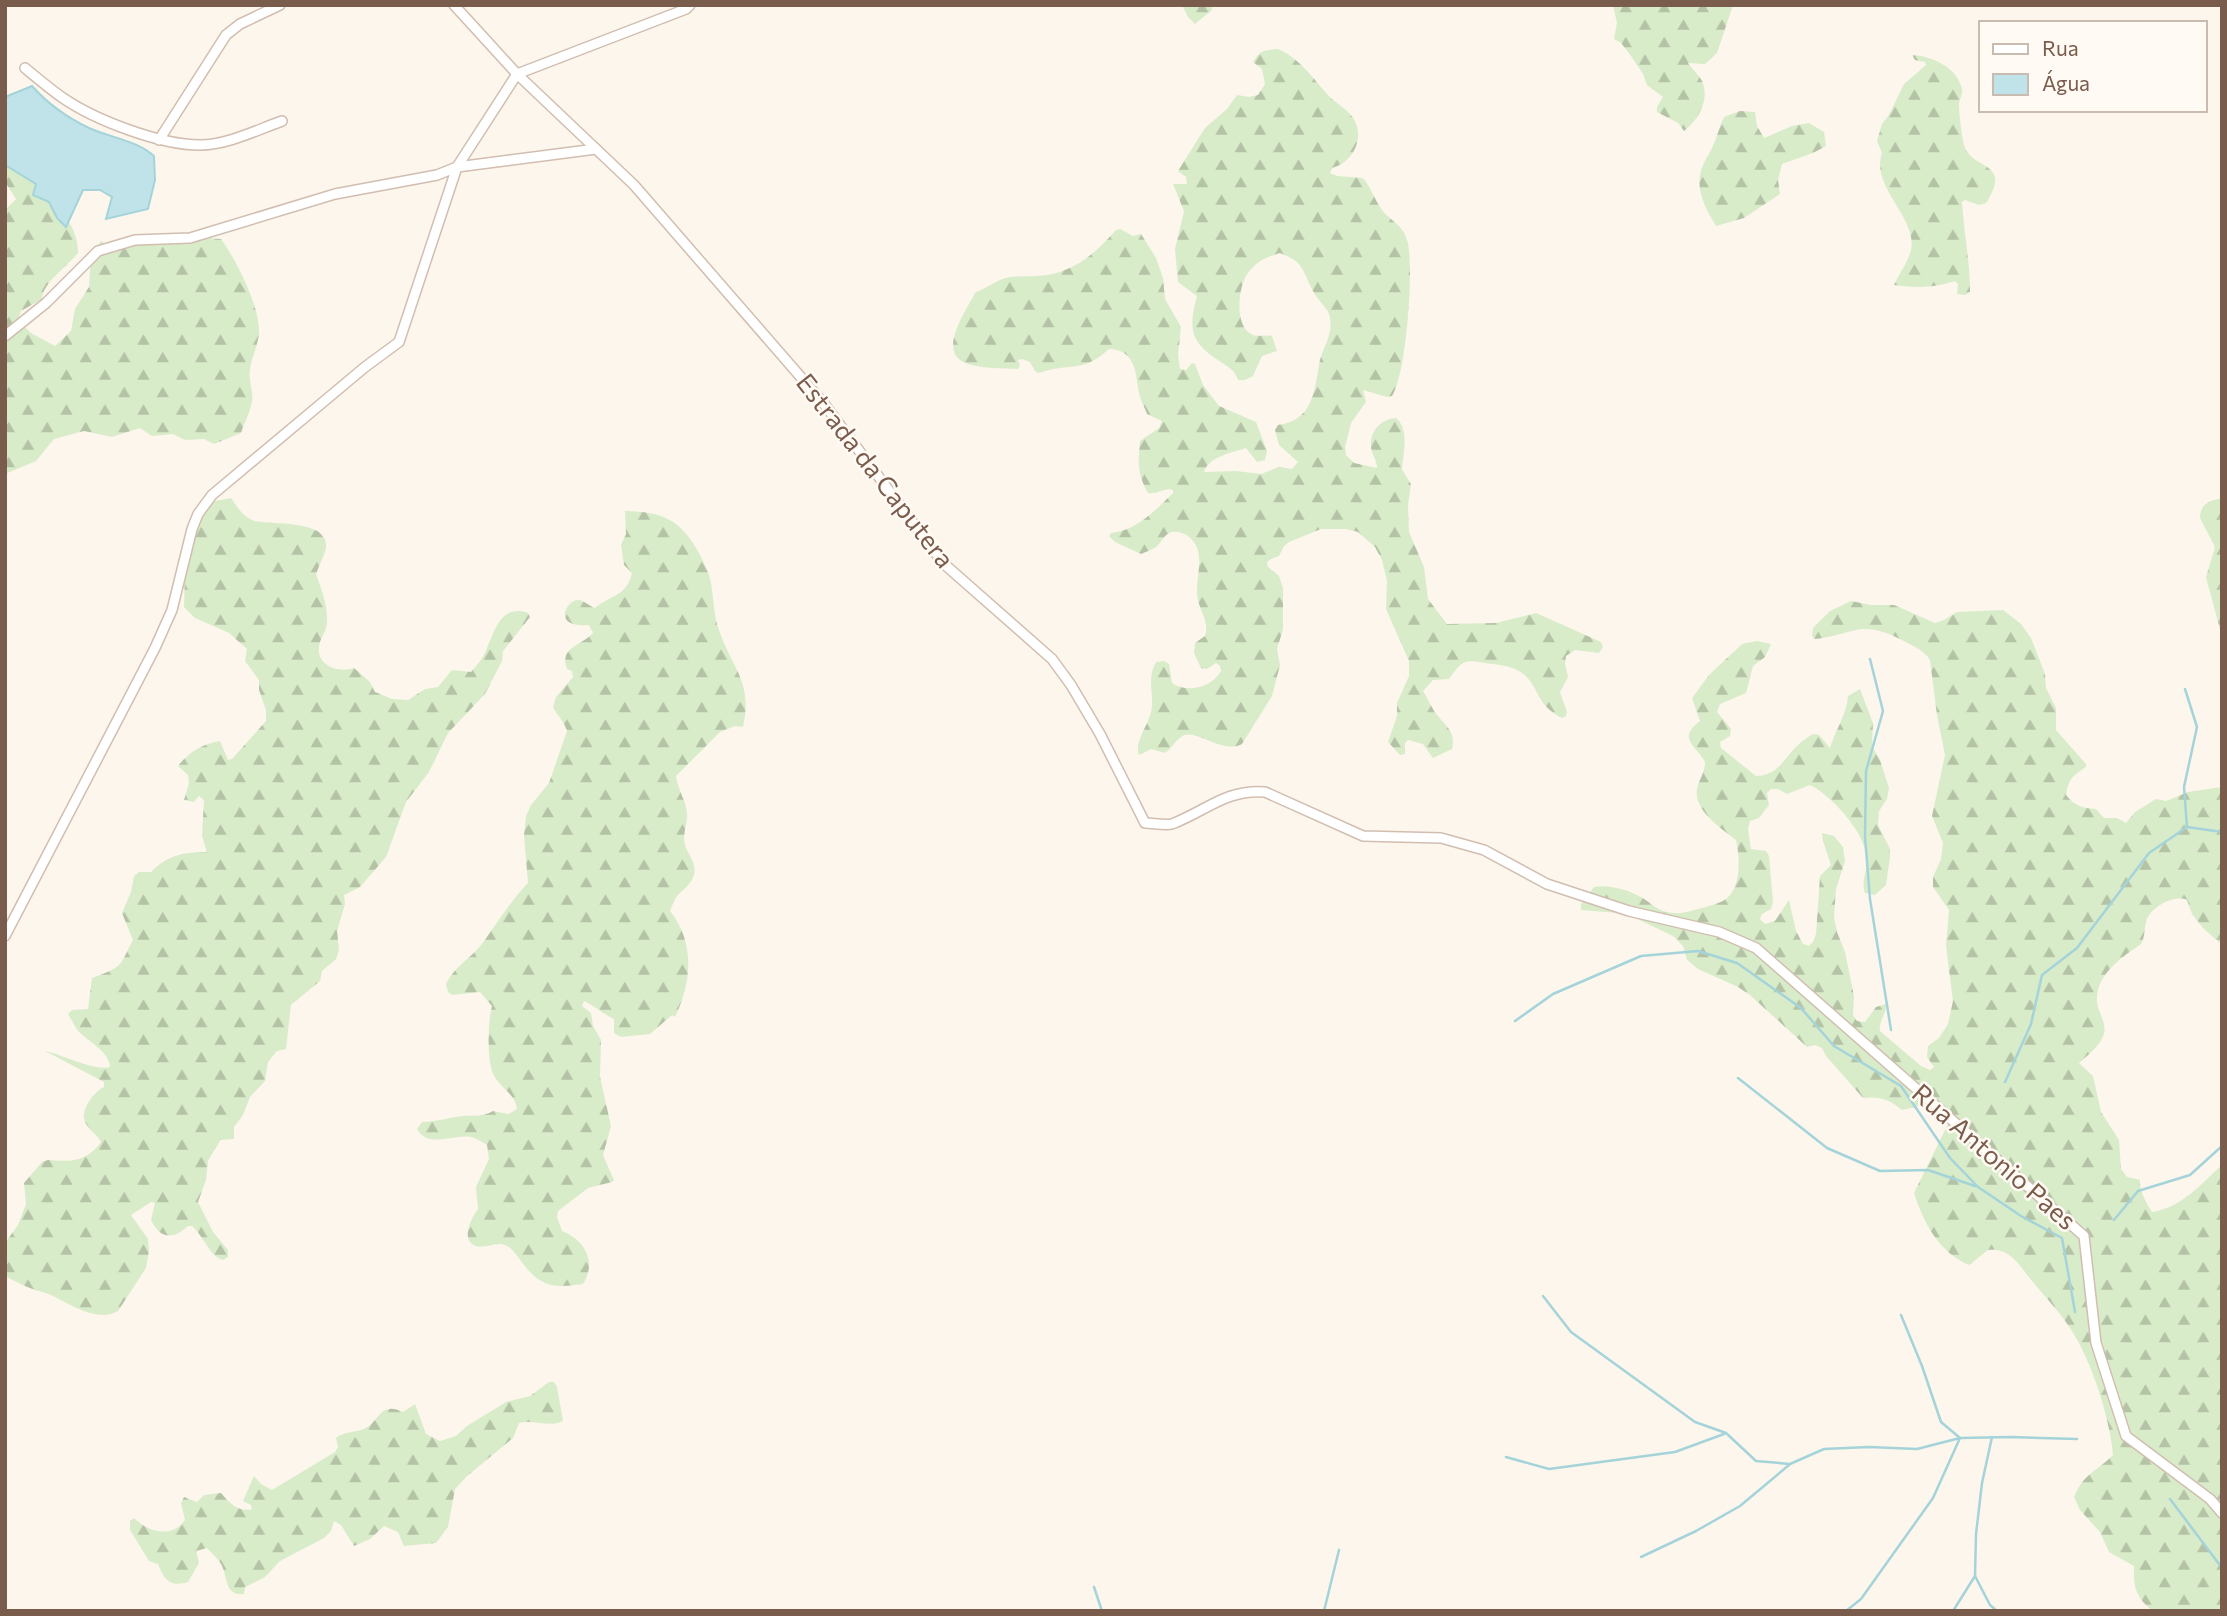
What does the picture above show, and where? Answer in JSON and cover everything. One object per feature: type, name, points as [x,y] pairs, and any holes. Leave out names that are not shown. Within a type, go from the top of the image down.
[{"type":"street","points":[[159,140],[226,35],[240,24],[280,5]]},
{"type":"street","name":"Estrada da Caputera","points":[[454,5],[517,74],[634,186],[825,405],[943,563],[1052,659],[1072,685],[1100,734],[1145,823],[1170,825],[1217,800],[1248,790],[1265,792],[1363,836],[1441,838],[1484,850],[1547,884],[1629,911]]},
{"type":"street","points":[[5,936],[167,623],[198,514],[212,495],[365,367],[399,342],[457,167],[517,74],[687,9],[690,5]]},
{"type":"street","points":[[24,68],[63,98],[88,113],[159,140],[200,145],[224,141],[282,121]]},
{"type":"street","points":[[5,335],[46,303],[98,251],[135,240],[190,238],[335,194],[436,175],[457,167],[596,149]]},
{"type":"street","name":"Rua Antonio Paes","points":[[1629,911],[1719,932],[1756,948],[2084,1236],[2096,1343],[2126,1436],[2210,1499],[2222,1513]]},
{"type":"green space","points":[[1182,5],[1211,5],[1212,10],[1195,24]]},
{"type":"green space","points":[[1613,5],[1733,5],[1717,53],[1705,64],[1688,63],[1702,81],[1705,95],[1702,109],[1684,131],[1678,123],[1657,112],[1663,97],[1647,85],[1631,56],[1621,43],[1614,39],[1617,23]]},
{"type":"green space","points":[[1278,49],[1299,63],[1354,120],[1358,136],[1353,153],[1340,165],[1332,168],[1330,173],[1364,179],[1378,204],[1402,230],[1407,240],[1410,272],[1408,320],[1397,385],[1392,396],[1387,397],[1363,390],[1366,402],[1351,423],[1345,447],[1346,455],[1354,463],[1377,468],[1371,446],[1373,434],[1384,421],[1396,418],[1400,423],[1405,442],[1402,469],[1411,484],[1408,505],[1409,532],[1424,567],[1428,599],[1447,624],[1496,623],[1536,613],[1601,642],[1603,647],[1599,653],[1575,650],[1566,656],[1568,677],[1560,692],[1567,712],[1562,718],[1546,707],[1528,678],[1518,670],[1467,662],[1460,665],[1449,679],[1433,680],[1423,691],[1434,711],[1451,732],[1452,749],[1433,758],[1423,744],[1408,740],[1405,743],[1405,754],[1400,755],[1388,742],[1397,716],[1397,703],[1409,676],[1409,661],[1386,609],[1387,581],[1382,560],[1375,547],[1358,532],[1321,529],[1289,542],[1279,556],[1267,562],[1268,567],[1279,576],[1283,588],[1283,629],[1277,649],[1280,665],[1272,696],[1242,744],[1225,746],[1186,735],[1165,753],[1151,749],[1139,755],[1140,739],[1151,712],[1151,681],[1156,662],[1164,661],[1169,664],[1172,683],[1185,688],[1206,685],[1221,671],[1216,663],[1207,669],[1201,668],[1194,653],[1195,643],[1205,636],[1206,630],[1197,594],[1199,556],[1194,542],[1184,534],[1172,532],[1156,547],[1141,554],[1115,542],[1109,536],[1137,524],[1173,493],[1170,489],[1148,493],[1139,468],[1140,441],[1159,428],[1162,421],[1147,414],[1140,397],[1134,366],[1125,354],[1118,350],[1109,349],[1083,365],[1039,373],[1030,362],[1022,359],[1018,360],[1018,369],[986,368],[958,359],[954,351],[956,332],[975,293],[1004,278],[1038,276],[1072,267],[1091,255],[1116,230],[1120,229],[1133,236],[1141,234],[1156,258],[1163,278],[1165,299],[1181,327],[1178,355],[1180,369],[1186,370],[1192,363],[1195,364],[1203,385],[1219,406],[1256,422],[1267,451],[1265,460],[1257,462],[1246,448],[1228,454],[1211,462],[1204,472],[1236,471],[1261,474],[1279,467],[1292,469],[1298,462],[1279,445],[1275,430],[1278,425],[1299,417],[1311,402],[1330,329],[1328,312],[1294,260],[1280,253],[1258,263],[1251,269],[1242,287],[1240,314],[1242,322],[1251,334],[1272,336],[1277,351],[1262,356],[1253,376],[1238,380],[1236,374],[1205,350],[1195,336],[1192,319],[1197,296],[1178,282],[1175,249],[1184,211],[1173,184],[1187,184],[1186,177],[1178,171],[1205,128],[1227,109],[1237,95],[1258,95],[1265,84],[1262,69],[1253,62],[1263,51]]},
{"type":"green space","points":[[1912,55],[1935,60],[1955,75],[1962,89],[1959,109],[1965,148],[1994,174],[1993,190],[1986,203],[1979,205],[1965,200],[1962,202],[1970,281],[1970,292],[1965,295],[1957,294],[1958,284],[1955,281],[1925,287],[1894,285],[1910,254],[1911,238],[1908,226],[1882,178],[1882,153],[1877,141],[1882,124],[1904,84],[1926,65],[1925,62],[1915,60]]},
{"type":"green space","points":[[1740,111],[1755,112],[1757,126],[1764,138],[1792,126],[1809,123],[1824,132],[1826,146],[1782,164],[1778,180],[1780,194],[1744,218],[1716,226],[1701,196],[1701,171],[1724,117]]},
{"type":"green space","points":[[5,146],[70,224],[77,242],[78,253],[46,287],[42,299],[21,311],[18,320],[31,333],[55,346],[71,331],[75,309],[89,287],[91,255],[101,241],[113,248],[166,239],[221,239],[246,284],[258,322],[259,333],[250,374],[252,402],[241,433],[214,444],[204,439],[185,440],[173,434],[152,436],[140,428],[112,437],[84,431],[54,439],[36,461],[5,474],[5,210],[16,199],[5,182]]},
{"type":"green space","points":[[231,498],[251,520],[310,528],[325,539],[326,548],[316,574],[327,616],[326,628],[320,642],[320,656],[328,666],[341,670],[354,668],[370,682],[375,692],[392,699],[408,700],[425,689],[438,687],[452,670],[471,672],[482,658],[504,616],[518,611],[528,613],[530,617],[503,651],[502,661],[485,694],[448,733],[429,772],[406,802],[386,857],[360,887],[344,895],[345,904],[337,931],[339,950],[336,959],[322,971],[320,981],[291,1005],[286,1049],[277,1051],[268,1062],[265,1081],[250,1097],[243,1115],[234,1127],[234,1139],[220,1140],[208,1161],[206,1180],[198,1202],[213,1232],[228,1250],[228,1257],[223,1260],[214,1255],[192,1226],[172,1235],[158,1231],[151,1220],[155,1203],[151,1202],[131,1215],[148,1239],[146,1268],[118,1311],[93,1314],[5,1276],[5,1243],[18,1225],[26,1204],[24,1183],[42,1162],[84,1157],[101,1142],[87,1125],[84,1115],[96,1092],[104,1087],[104,1082],[45,1051],[87,1065],[110,1067],[103,1052],[80,1033],[68,1014],[72,1010],[88,1009],[92,978],[116,968],[133,940],[122,913],[134,876],[139,872],[151,872],[176,856],[207,852],[202,836],[204,800],[199,796],[194,802],[184,800],[189,783],[188,775],[178,766],[196,749],[220,741],[228,760],[232,759],[266,721],[259,680],[245,661],[247,649],[229,633],[195,618],[184,607],[185,567],[194,524],[210,502]]},
{"type":"green space","points":[[2222,498],[2222,637],[2206,577],[2215,547],[2200,518],[2206,504]]},
{"type":"green space","points":[[625,511],[650,513],[669,520],[692,541],[710,579],[719,630],[743,686],[745,711],[743,727],[735,726],[720,732],[676,776],[687,812],[685,845],[695,871],[691,882],[677,896],[670,911],[684,936],[688,962],[685,990],[675,1017],[672,1015],[650,1034],[621,1037],[614,1033],[614,1019],[584,1001],[582,1006],[591,1013],[593,1026],[601,1040],[600,1077],[611,1126],[603,1155],[614,1180],[588,1188],[558,1211],[557,1217],[562,1231],[582,1246],[589,1260],[589,1268],[583,1284],[557,1286],[537,1278],[505,1245],[480,1247],[469,1241],[469,1226],[478,1209],[476,1187],[489,1159],[487,1145],[471,1137],[434,1140],[422,1135],[417,1129],[422,1122],[482,1115],[493,1111],[509,1114],[517,1109],[514,1099],[498,1081],[490,1063],[492,1006],[480,992],[452,995],[446,984],[453,973],[482,944],[528,883],[524,835],[526,816],[531,805],[549,783],[567,731],[553,707],[556,697],[573,677],[572,671],[567,669],[566,656],[572,648],[593,633],[589,625],[570,623],[566,619],[566,609],[579,600],[595,608],[626,587],[632,573],[624,565],[621,545],[626,534]]},
{"type":"green space","points":[[1851,601],[1871,605],[1894,605],[1935,623],[1957,612],[2003,610],[2021,624],[2031,638],[2045,674],[2046,688],[2056,708],[2056,730],[2086,764],[2086,767],[2072,778],[2066,795],[2079,806],[2096,809],[2104,818],[2117,818],[2126,823],[2135,812],[2156,799],[2166,801],[2188,792],[2222,787],[2222,945],[2192,914],[2187,900],[2176,899],[2157,907],[2148,917],[2141,944],[2111,968],[2100,983],[2097,1002],[2104,1034],[2097,1046],[2079,1063],[2093,1076],[2101,1112],[2119,1140],[2121,1169],[2127,1177],[2140,1180],[2145,1200],[2152,1212],[2172,1206],[2181,1200],[2222,1165],[2222,1611],[2153,1611],[2137,1592],[2134,1566],[2109,1552],[2100,1532],[2080,1510],[2074,1497],[2078,1489],[2086,1478],[2113,1455],[2098,1389],[2078,1341],[2057,1310],[2009,1255],[1988,1250],[1969,1265],[1949,1253],[1928,1226],[1914,1193],[1948,1124],[1946,1110],[1932,1103],[1902,1110],[1884,1099],[1863,1098],[1822,1048],[1815,1045],[1807,1047],[1750,995],[1698,969],[1687,960],[1683,946],[1673,936],[1633,917],[1581,910],[1581,904],[1594,887],[1600,886],[1631,892],[1669,913],[1681,913],[1721,902],[1734,889],[1738,873],[1736,840],[1716,825],[1699,804],[1697,797],[1705,762],[1689,738],[1693,727],[1700,721],[1692,698],[1709,675],[1742,644],[1757,641],[1771,644],[1765,657],[1753,666],[1746,693],[1720,704],[1717,712],[1731,729],[1730,736],[1720,742],[1721,748],[1756,776],[1776,769],[1799,744],[1813,734],[1819,735],[1830,748],[1848,696],[1860,689],[1873,723],[1872,746],[1880,760],[1889,788],[1887,799],[1879,811],[1878,825],[1890,849],[1890,857],[1886,885],[1875,895],[1865,893],[1865,850],[1855,828],[1838,807],[1810,785],[1787,794],[1771,789],[1767,793],[1769,805],[1759,818],[1750,821],[1748,829],[1751,849],[1766,851],[1769,856],[1773,902],[1771,909],[1762,914],[1760,919],[1765,924],[1775,921],[1789,900],[1796,931],[1803,944],[1809,946],[1813,942],[1816,934],[1820,876],[1831,865],[1822,833],[1834,836],[1843,847],[1845,861],[1836,889],[1834,917],[1854,996],[1853,1015],[1857,1021],[1865,1022],[1876,1007],[1886,1004],[1880,1031],[1921,1066],[1930,1070],[1934,1067],[1927,1057],[1928,1046],[1939,1038],[1948,1024],[1953,1001],[1946,946],[1949,910],[1933,887],[1933,877],[1941,859],[1943,843],[1932,816],[1945,755],[1930,660],[1915,647],[1877,630],[1858,630],[1815,639],[1812,636],[1813,628],[1830,611]]},
{"type":"green space","points":[[549,1382],[554,1382],[557,1387],[563,1421],[552,1424],[519,1423],[513,1438],[455,1489],[448,1527],[436,1543],[404,1546],[398,1532],[384,1526],[370,1539],[354,1546],[341,1525],[334,1521],[331,1531],[324,1538],[280,1561],[265,1577],[245,1587],[244,1594],[238,1594],[230,1589],[221,1564],[207,1548],[196,1551],[199,1563],[188,1582],[177,1584],[169,1581],[158,1564],[149,1561],[130,1530],[130,1521],[134,1518],[153,1530],[174,1530],[185,1520],[181,1503],[184,1497],[197,1502],[204,1495],[221,1493],[238,1508],[252,1509],[251,1505],[243,1501],[254,1476],[272,1490],[335,1452],[338,1447],[336,1438],[364,1429],[389,1409],[403,1412],[415,1404],[426,1434],[440,1441],[456,1436],[506,1402],[530,1396]]},
{"type":"water","points":[[32,86],[73,120],[139,146],[154,156],[155,180],[148,209],[106,219],[112,197],[100,190],[83,190],[66,227],[57,218],[49,202],[33,195],[36,184],[5,165],[5,97]]},
{"type":"waterway","points":[[1870,659],[1883,711],[1866,771],[1865,837],[1870,899],[1891,1030]]},
{"type":"waterway","points":[[2005,1082],[2031,1024],[2042,975],[2077,948],[2149,853],[2187,827],[2184,787],[2197,727],[2185,689]]},
{"type":"waterway","points":[[2187,827],[2222,832]]},
{"type":"waterway","points":[[1515,1021],[1553,994],[1641,956],[1698,951],[1737,963],[1801,1008],[1834,1046],[1901,1086],[1950,1158],[1978,1187],[2021,1216],[2062,1238],[2075,1312]]},
{"type":"waterway","points":[[1738,1078],[1827,1148],[1880,1171],[1928,1170],[1975,1186]]},
{"type":"waterway","points":[[2114,1220],[2138,1191],[2190,1175],[2222,1146]]},
{"type":"waterway","points":[[1543,1296],[1571,1332],[1695,1422],[1726,1433],[1756,1461],[1790,1464],[1824,1449],[1917,1449],[1960,1438],[2077,1439]]},
{"type":"waterway","points":[[1846,1611],[1861,1599],[1933,1498],[1960,1438],[1941,1422],[1901,1315]]},
{"type":"waterway","points":[[1506,1457],[1549,1469],[1675,1452],[1724,1434]]},
{"type":"waterway","points":[[1953,1611],[1975,1576],[1976,1534],[1982,1483],[1992,1437]]},
{"type":"waterway","points":[[1641,1557],[1740,1506],[1789,1465]]},
{"type":"waterway","points":[[2170,1499],[2222,1568]]},
{"type":"waterway","points":[[1324,1611],[1339,1550]]},
{"type":"waterway","points":[[1975,1576],[1990,1605],[1997,1611]]},
{"type":"waterway","points":[[1094,1587],[1102,1611]]}]
